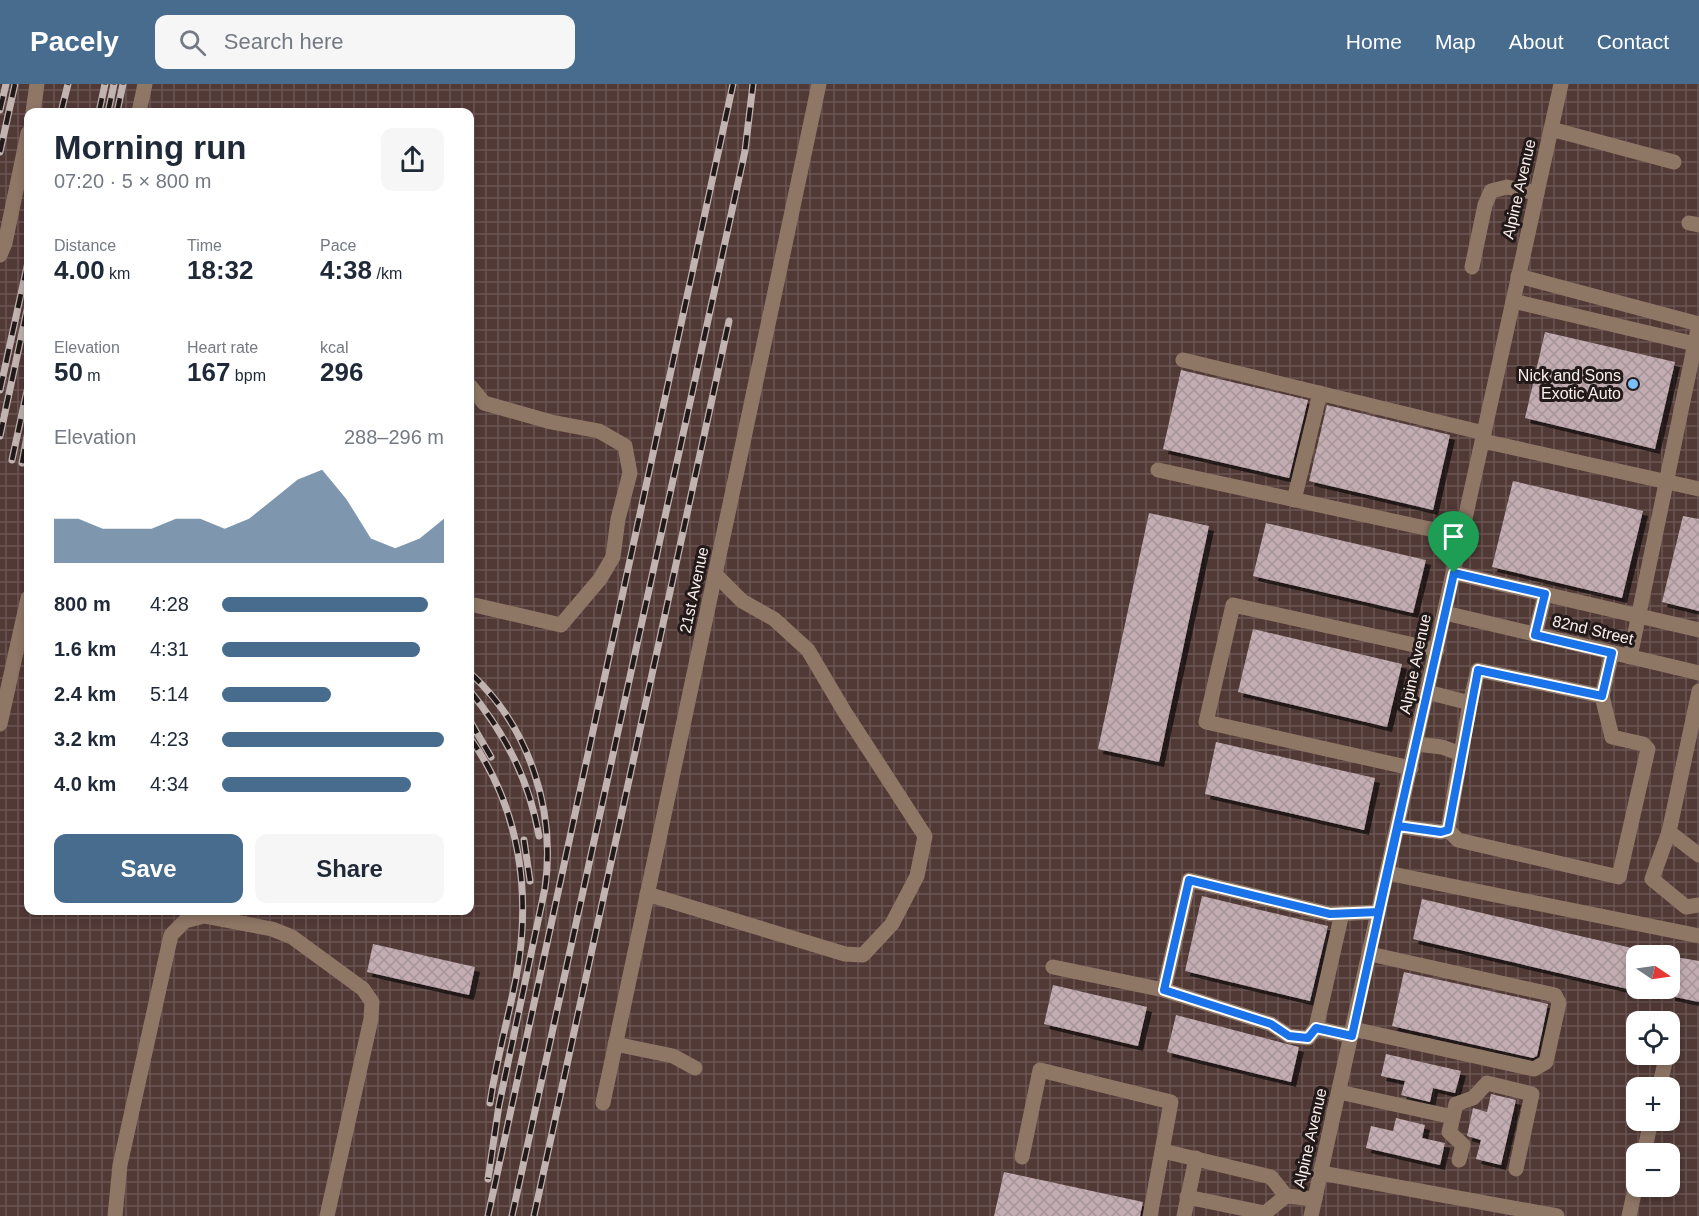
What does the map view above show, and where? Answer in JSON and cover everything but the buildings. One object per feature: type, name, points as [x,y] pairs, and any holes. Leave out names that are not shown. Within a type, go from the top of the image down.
[{"type":"street","points":[[34,108],[37,84]]},
{"type":"street","points":[[140,108],[145,84]]},
{"type":"street","name":"21st Avenue","points":[[603,1103],[819,84]]},
{"type":"street","name":"Alpine Avenue","points":[[1311,1216],[1561,84]]},
{"type":"street","points":[[1551,129],[1674,162]]},
{"type":"street","points":[[0,255],[5,243],[24,152]]},
{"type":"street","points":[[1472,267],[1485,205],[1491,191],[1507,187],[1537,193]]},
{"type":"street","points":[[1518,276],[1699,324],[1630,657]]},
{"type":"street","points":[[1513,301],[1696,344]]},
{"type":"street","points":[[1183,360],[1699,489]]},
{"type":"street","points":[[474,391],[484,403],[551,422],[599,431],[625,446],[630,473],[618,519],[613,557],[600,579],[561,625],[474,605]]},
{"type":"street","points":[[1294,501],[1320,393]]},
{"type":"street","points":[[1158,470],[1462,536]]},
{"type":"street","points":[[1454,573],[1699,630]]},
{"type":"street","points":[[647,894],[845,954],[863,955],[892,924],[917,876],[925,836],[850,721],[808,650],[774,620],[742,601],[715,574]]},
{"type":"street","points":[[1535,635],[1545,594]]},
{"type":"street","points":[[1411,768],[1206,722],[1233,605],[1437,650]]},
{"type":"street","name":"82nd Street","points":[[1445,613],[1699,673]]},
{"type":"street","points":[[0,724],[24,621]]},
{"type":"street","points":[[1448,830],[1458,840],[1620,877],[1648,749],[1643,744],[1612,737],[1602,696],[1612,653]]},
{"type":"street","points":[[1448,830],[1478,670],[1602,696]]},
{"type":"street","points":[[1699,691],[1669,832],[1652,879],[1686,906],[1699,905]]},
{"type":"street","points":[[1427,692],[1470,703]]},
{"type":"street","points":[[1416,744],[1442,747],[1461,754]]},
{"type":"street","points":[[1398,826],[1441,832],[1448,830]]},
{"type":"street","points":[[1669,832],[1699,855]]},
{"type":"street","points":[[1387,873],[1699,936]]},
{"type":"street","points":[[1164,990],[1189,880],[1330,914],[1378,912]]},
{"type":"street","points":[[1053,966],[1164,990],[1271,1024],[1295,1038],[1308,1038],[1316,1028],[1342,913]]},
{"type":"street","points":[[116,1216],[120,1165],[171,935],[184,921],[204,916],[272,929],[292,937],[363,989],[372,1002],[371,1019],[327,1216]]},
{"type":"street","points":[[1316,1028],[1534,1069],[1546,1062],[1559,1003],[1555,995],[1370,954]]},
{"type":"street","points":[[615,1044],[673,1056],[695,1068]]},
{"type":"street","points":[[1022,1157],[1040,1070],[1171,1102],[1150,1216]]},
{"type":"street","points":[[1459,1160],[1463,1145],[1449,1132],[1456,1104],[1473,1098],[1486,1083],[1532,1094],[1516,1169]]},
{"type":"street","points":[[1339,1092],[1453,1117]]},
{"type":"street","points":[[1163,1151],[1271,1177],[1286,1196],[1315,1200]]},
{"type":"street","points":[[1184,1216],[1196,1158]]},
{"type":"street","points":[[1321,1173],[1557,1216]]},
{"type":"street","points":[[1188,1197],[1265,1213],[1286,1196]]},
{"type":"street","points":[[1629,1216],[1633,1197]]},
{"type":"shaded area","points":[[0,84],[1699,84],[1699,1216],[0,1216]]},
{"type":"railway","points":[[0,110],[6,84]]},
{"type":"railway","points":[[0,152],[15,84]]},
{"type":"railway","points":[[62,108],[68,84]]},
{"type":"railway","points":[[100,108],[105,84]]},
{"type":"railway","points":[[109,108],[114,84]]},
{"type":"railway","points":[[118,108],[123,84]]},
{"type":"railway","points":[[488,1216],[733,84]]},
{"type":"railway","points":[[512,1216],[745,151],[753,84]]},
{"type":"railway","points":[[0,390],[24,280]]},
{"type":"railway","points":[[534,1216],[729,321]]},
{"type":"railway","points":[[0,436],[24,324]]},
{"type":"railway","points":[[12,460],[24,404]]},
{"type":"railway","points":[[22,463],[24,452]]},
{"type":"railway","points":[[474,677],[491,694],[508,718],[523,744],[534,771],[542,800],[547,859],[545,888],[499,1105],[488,1179]]},
{"type":"railway","points":[[474,696],[495,724],[514,759],[529,796],[539,836]]},
{"type":"railway","points":[[474,728],[491,757]]},
{"type":"railway","points":[[474,744],[501,793],[518,853],[522,884],[521,946],[490,1103]]},
{"type":"railway","points":[[524,840],[530,881]]},
{"type":"place","name":"Nick and Sons Exotic Auto","points":[[1633,384]]},
{"type":"route","points":[[1454,573],[1545,594],[1535,635],[1612,653],[1602,696],[1478,670],[1448,830],[1441,832],[1398,826],[1352,1036],[1316,1028],[1308,1038],[1295,1038],[1271,1024],[1164,990],[1189,880],[1330,914],[1378,912],[1454,573]]}]
